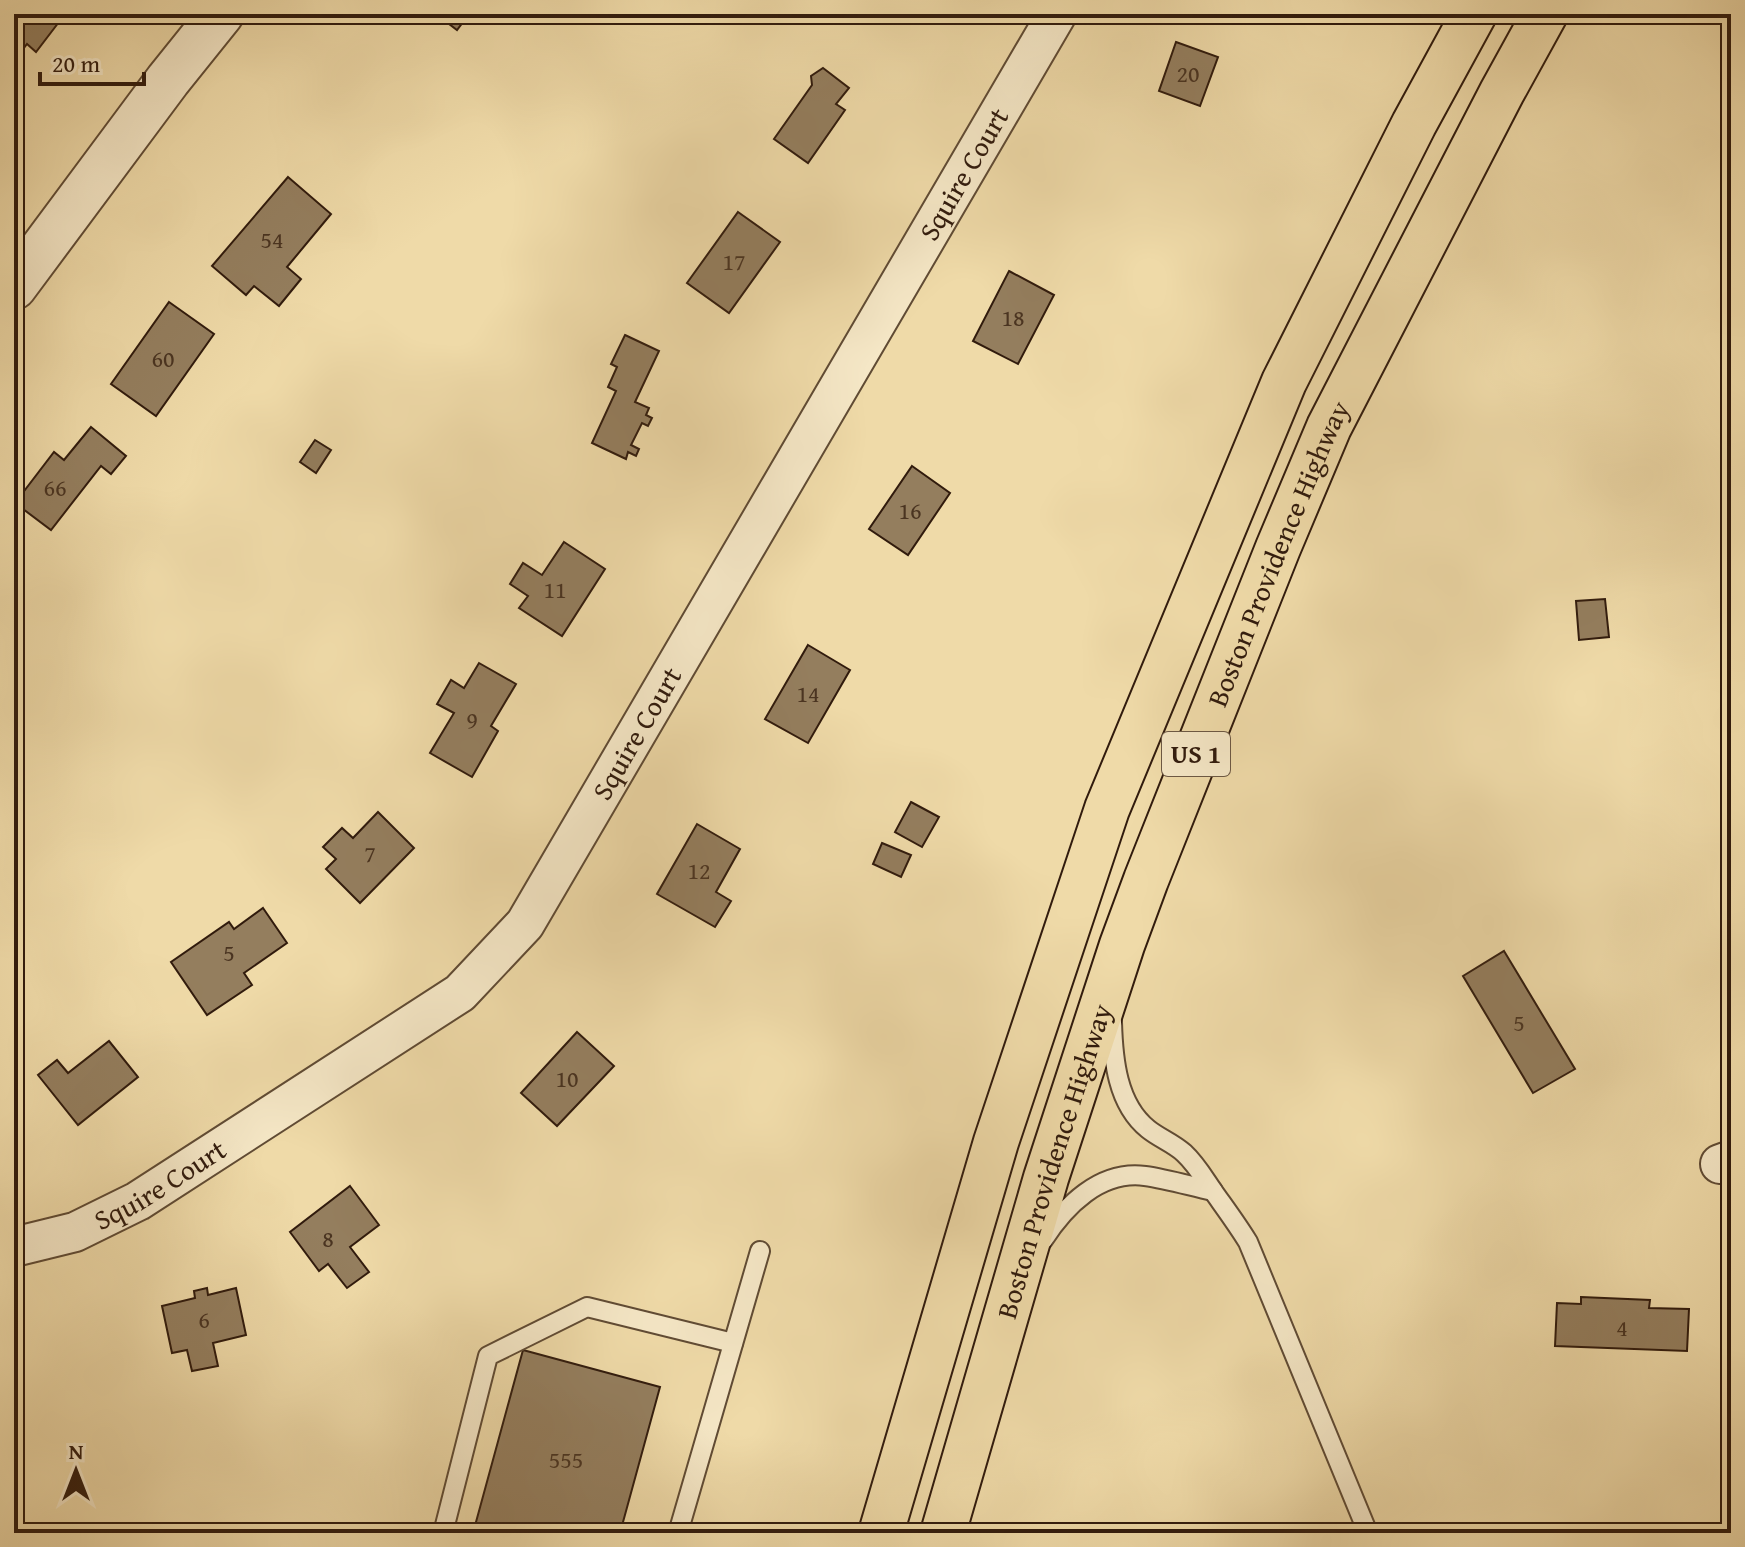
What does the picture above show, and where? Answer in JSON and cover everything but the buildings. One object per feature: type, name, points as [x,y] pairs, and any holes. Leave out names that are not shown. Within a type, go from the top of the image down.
[{"type":"main road","name":"Boston Providence Highway","points":[[881,1533],[996,1142],[1107,809],[1284,382],[1414,124],[1474,14]]},
{"type":"main road","name":"Boston Providence Highway","points":[[943,1533],[1065,1118],[1113,973],[1169,822],[1329,427],[1545,14]]},
{"type":"street","points":[[14,287],[221,14]]},
{"type":"street","name":"Squire Court","points":[[14,1247],[75,1232],[138,1201],[460,993],[525,924],[1057,14]]},
{"type":"lane","points":[[1113,973],[1113,1045],[1123,1096],[1132,1114],[1147,1129],[1183,1152],[1202,1173],[1231,1212],[1248,1242],[1368,1533]]},
{"type":"lane","points":[[1013,1288],[1059,1218],[1087,1192],[1111,1178],[1144,1175],[1213,1191]]},
{"type":"lane","points":[[678,1533],[760,1251]]},
{"type":"lane","points":[[443,1533],[488,1356],[587,1307],[733,1343]]}]
